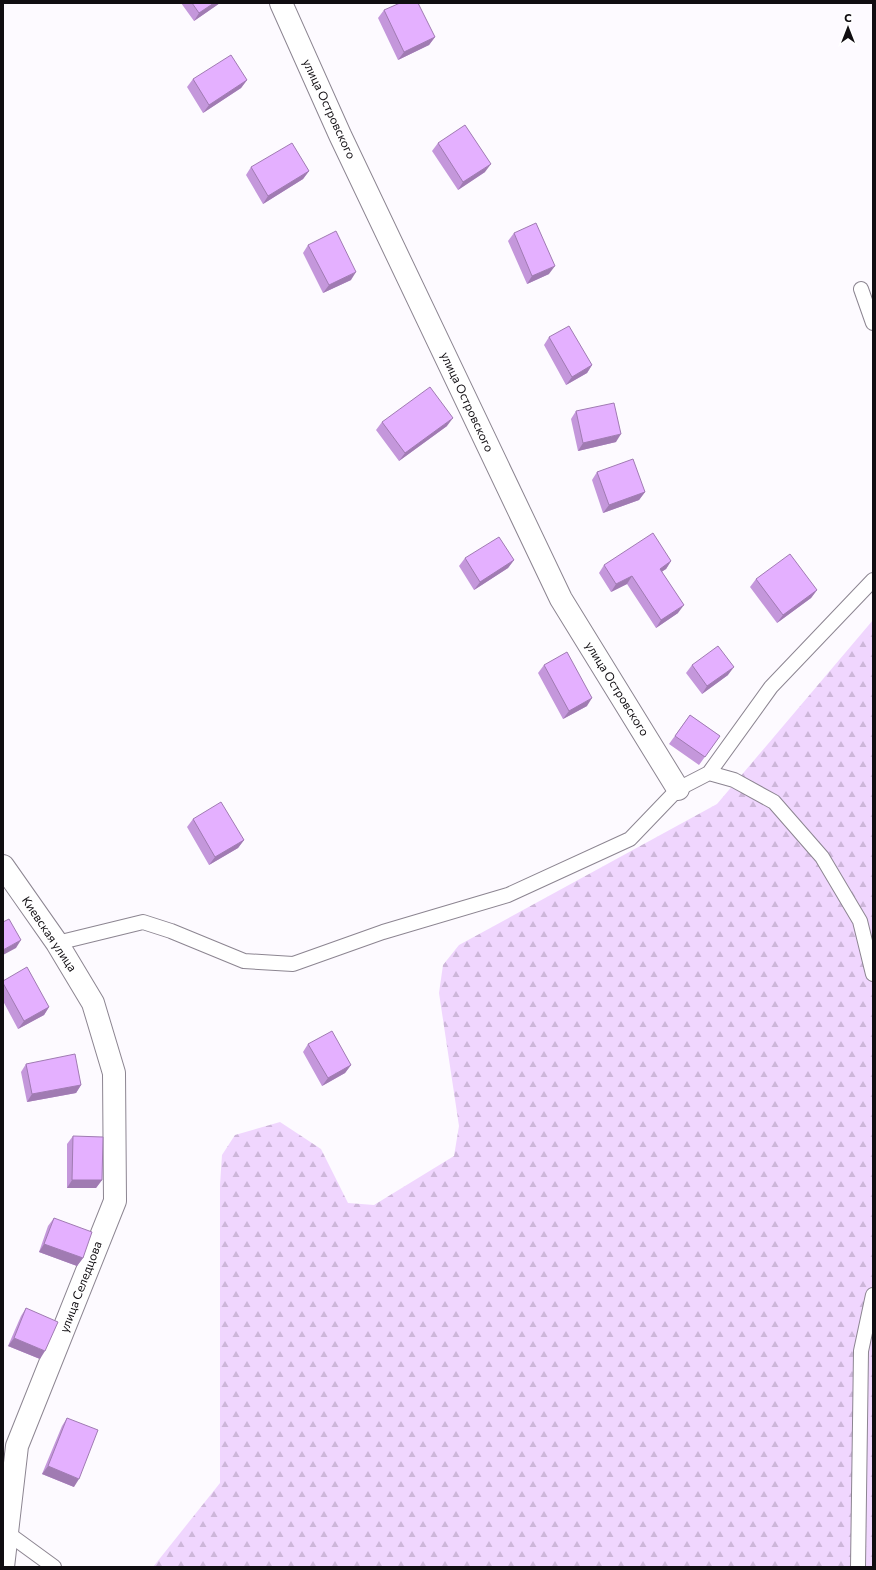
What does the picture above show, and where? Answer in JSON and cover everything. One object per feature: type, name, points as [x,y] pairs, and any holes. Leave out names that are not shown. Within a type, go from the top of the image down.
[{"type":"street","name":"улица Островского","points":[[281,3],[344,142],[561,598],[678,789]]},
{"type":"street","name":"Киевская улица","points":[[3,866],[57,942],[93,1003]]},
{"type":"street","name":"улица Селедцова","points":[[3,1567],[17,1446],[115,1201],[114,1073],[93,1003]]},
{"type":"lane","points":[[861,289],[873,323]]},
{"type":"lane","points":[[57,942],[143,922],[170,931],[244,961],[293,964],[384,932],[508,895],[630,839],[678,789],[709,773],[771,687],[873,580]]},
{"type":"lane","points":[[709,773],[734,780],[774,802],[822,857],[860,920],[873,974]]},
{"type":"lane","points":[[860,920],[873,927]]},
{"type":"lane","points":[[858,1567],[861,1351],[873,1295]]},
{"type":"lane","points":[[6,1532],[54,1567]]},
{"type":"green space","points":[[873,620],[873,1567],[153,1567],[220,1483],[220,1185],[222,1155],[235,1135],[280,1122],[321,1149],[348,1203],[374,1205],[454,1156],[459,1126],[439,993],[443,965],[459,945],[717,804]]},
{"type":"building","points":[[192,3],[214,3],[199,13]]},
{"type":"building","points":[[400,3],[418,3],[435,37],[404,52],[384,10]]},
{"type":"building","points":[[231,55],[247,80],[209,105],[193,79]]},
{"type":"building","points":[[465,125],[491,164],[463,182],[438,143]]},
{"type":"building","points":[[292,143],[309,171],[268,196],[251,167]]},
{"type":"building","points":[[536,223],[555,266],[532,276],[514,233]]},
{"type":"building","points":[[336,231],[356,272],[329,285],[308,245]]},
{"type":"building","points":[[569,326],[592,365],[572,377],[549,337]]},
{"type":"building","points":[[430,387],[453,418],[405,453],[382,422]]},
{"type":"building","points":[[614,403],[621,434],[583,443],[576,411]]},
{"type":"building","points":[[633,459],[645,492],[609,505],[597,472]]},
{"type":"building","points":[[653,533],[671,561],[660,569],[684,605],[661,620],[632,576],[616,584],[604,565]]},
{"type":"building","points":[[499,537],[514,560],[480,582],[465,558]]},
{"type":"building","points":[[790,554],[817,590],[783,615],[756,579]]},
{"type":"building","points":[[718,646],[734,667],[707,686],[692,665]]},
{"type":"building","points":[[567,652],[592,698],[569,711],[544,665]]},
{"type":"building","points":[[690,715],[720,736],[705,757],[675,736]]},
{"type":"building","points":[[221,802],[244,840],[215,857],[193,819]]},
{"type":"building","points":[[9,919],[21,940],[3,950],[3,922]]},
{"type":"building","points":[[27,967],[49,1007],[24,1021],[3,981]]},
{"type":"building","points":[[332,1031],[351,1065],[328,1078],[308,1044]]},
{"type":"building","points":[[75,1054],[81,1085],[32,1094],[26,1064]]},
{"type":"building","points":[[73,1136],[103,1137],[102,1180],[72,1180]]},
{"type":"building","points":[[54,1218],[92,1232],[83,1258],[44,1244]]},
{"type":"building","points":[[26,1308],[58,1322],[45,1351],[14,1338]]},
{"type":"building","points":[[67,1418],[98,1430],[79,1479],[48,1466]]}]
